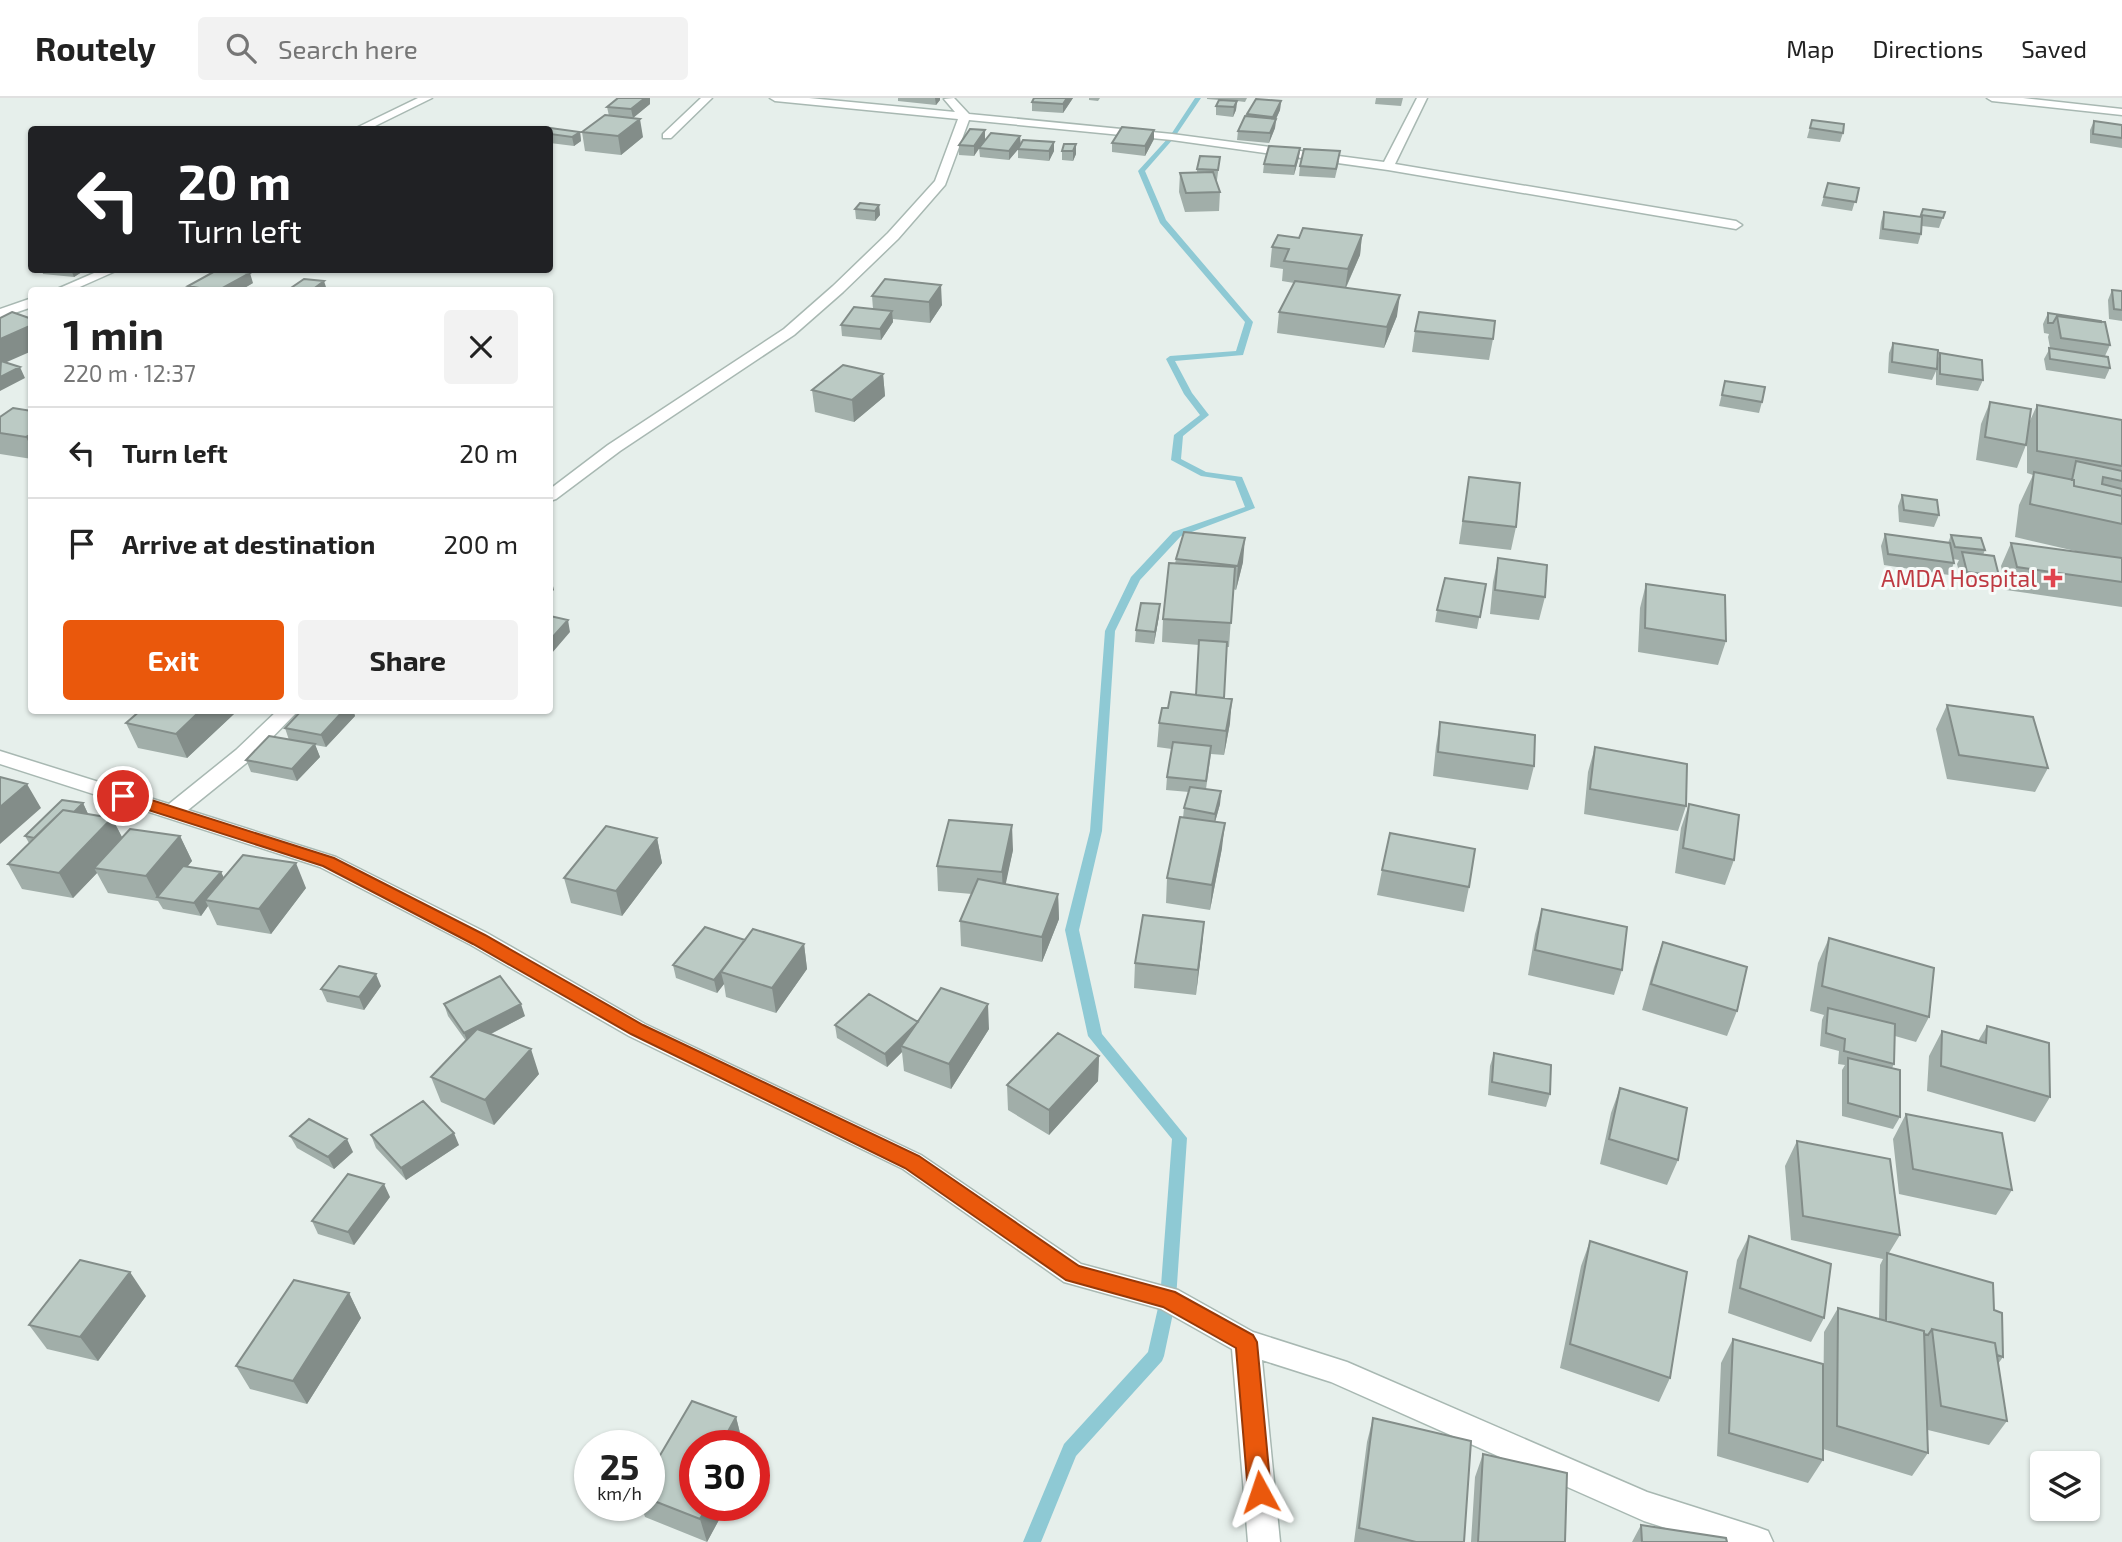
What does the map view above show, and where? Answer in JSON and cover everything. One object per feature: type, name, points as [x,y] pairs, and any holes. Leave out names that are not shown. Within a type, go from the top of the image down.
[{"type":"street","points":[[367,126],[427,98]]},
{"type":"street","points":[[667,136],[707,98]]},
{"type":"street","points":[[775,98],[1172,137],[1388,166],[1736,225]]},
{"type":"street","points":[[1388,166],[1422,98]]},
{"type":"street","points":[[1992,98],[2122,112]]},
{"type":"street","points":[[949,99],[965,116]]},
{"type":"street","points":[[553,494],[614,448],[789,332],[838,289],[893,236],[942,182],[965,116]]},
{"type":"street","points":[[69,287],[104,273]]},
{"type":"street","points":[[0,314],[28,304]]},
{"type":"street","points":[[172,812],[243,755],[286,714]]},
{"type":"street","points":[[0,757],[328,862],[479,939],[637,1030],[912,1162],[1074,1274],[1168,1299],[1246,1342],[1337,1371],[1644,1506],[1757,1542]]},
{"type":"street","points":[[1246,1342],[1264,1542]]},
{"type":"building","points":[[618,98],[645,98],[631,109],[607,107]]},
{"type":"building","points":[[1034,98],[1067,98],[1063,104],[1032,102]]},
{"type":"building","points":[[1256,99],[1281,101],[1273,117],[1247,114]]},
{"type":"building","points":[[1219,100],[1237,101],[1234,107],[1216,106]]},
{"type":"building","points":[[605,115],[640,119],[618,136],[582,132]]},
{"type":"building","points":[[1245,116],[1276,119],[1270,133],[1238,131]]},
{"type":"building","points":[[1812,120],[1844,124],[1843,133],[1810,128]]},
{"type":"building","points":[[2094,121],[2122,125],[2122,138],[2093,134]]},
{"type":"building","points":[[1122,127],[1154,130],[1145,146],[1112,143]]},
{"type":"building","points":[[553,128],[580,132],[572,137],[553,134]]},
{"type":"building","points":[[970,129],[985,130],[974,146],[959,145]]},
{"type":"building","points":[[991,133],[1020,136],[1009,151],[979,148]]},
{"type":"building","points":[[1023,140],[1054,142],[1049,151],[1018,149]]},
{"type":"building","points":[[1064,144],[1076,144],[1073,151],[1062,151]]},
{"type":"building","points":[[1269,146],[1300,148],[1295,166],[1264,164]]},
{"type":"building","points":[[1304,149],[1340,151],[1336,169],[1300,166]]},
{"type":"building","points":[[1200,156],[1220,157],[1218,170],[1197,169]]},
{"type":"building","points":[[1213,172],[1220,192],[1186,193],[1180,173]]},
{"type":"building","points":[[1828,183],[1859,188],[1856,202],[1824,197]]},
{"type":"building","points":[[860,203],[879,205],[875,211],[855,209]]},
{"type":"building","points":[[1923,209],[1945,212],[1943,218],[1921,215]]},
{"type":"building","points":[[1884,212],[1922,217],[1921,234],[1883,229]]},
{"type":"building","points":[[1303,228],[1362,235],[1348,269],[1284,261],[1289,249],[1272,247],[1278,235],[1299,238]]},
{"type":"building","points":[[212,273],[250,273],[224,287],[188,286]]},
{"type":"building","points":[[304,279],[324,281],[316,287],[292,287]]},
{"type":"building","points":[[885,279],[941,285],[929,302],[872,296]]},
{"type":"building","points":[[1295,281],[1400,295],[1387,327],[1279,312]]},
{"type":"building","points":[[2112,290],[2122,291],[2122,310],[2114,309]]},
{"type":"building","points":[[854,307],[892,311],[880,329],[841,325]]},
{"type":"building","points":[[12,312],[28,318],[28,327],[0,339],[0,318]]},
{"type":"building","points":[[1419,312],[1495,321],[1493,339],[1415,331]]},
{"type":"building","points":[[2048,313],[2101,322],[2057,316],[2053,323],[2048,323]]},
{"type":"building","points":[[2057,316],[2105,322],[2110,345],[2061,338]]},
{"type":"building","points":[[1893,343],[1938,350],[1937,369],[1892,362]]},
{"type":"building","points":[[2049,348],[2108,357],[2110,368],[2050,359]]},
{"type":"building","points":[[1940,353],[1982,360],[1983,380],[1940,374]]},
{"type":"building","points":[[1,361],[20,367],[0,377]]},
{"type":"building","points":[[843,365],[883,374],[852,400],[812,390]]},
{"type":"building","points":[[1725,381],[1765,387],[1762,402],[1722,395]]},
{"type":"building","points":[[1990,402],[2031,409],[2026,445],[1985,437]]},
{"type":"building","points":[[2037,405],[2122,420],[2122,466],[2037,451]]},
{"type":"building","points":[[13,408],[28,410],[28,436],[0,433],[0,417]]},
{"type":"building","points":[[2076,461],[2122,471],[2122,481],[2103,477],[2102,484],[2122,489],[2122,496],[2074,486],[2072,480]]},
{"type":"building","points":[[2034,472],[2074,480],[2074,486],[2122,496],[2122,524],[2030,504]]},
{"type":"building","points":[[1469,477],[1520,483],[1516,527],[1463,521]]},
{"type":"building","points":[[1902,495],[1937,500],[1939,515],[1904,510]]},
{"type":"building","points":[[1184,532],[1245,538],[1238,566],[1176,559]]},
{"type":"building","points":[[1885,534],[1950,543],[1954,563],[1888,554]]},
{"type":"building","points":[[1951,535],[1981,538],[1985,550],[1955,547]]},
{"type":"building","points":[[2011,543],[2122,558],[2122,582],[2017,567]]},
{"type":"building","points":[[1962,552],[1994,556],[1999,576],[1967,572]]},
{"type":"building","points":[[1498,558],[1547,565],[1545,597],[1495,590]]},
{"type":"building","points":[[1169,563],[1235,567],[1231,623],[1163,619]]},
{"type":"building","points":[[1445,578],[1486,584],[1480,617],[1437,610]]},
{"type":"building","points":[[1646,584],[1725,595],[1726,641],[1645,628]]},
{"type":"building","points":[[1141,603],[1160,604],[1155,632],[1136,630]]},
{"type":"building","points":[[553,617],[568,620],[553,637]]},
{"type":"building","points":[[1199,640],[1227,642],[1224,698],[1196,695]]},
{"type":"building","points":[[1171,692],[1232,699],[1226,731],[1159,723],[1162,708],[1168,708]]},
{"type":"building","points":[[1947,705],[2033,717],[2048,768],[1959,755]]},
{"type":"building","points":[[136,714],[197,714],[176,734],[126,723]]},
{"type":"building","points":[[298,714],[340,714],[321,735],[285,728]]},
{"type":"building","points":[[1440,722],[1535,735],[1534,766],[1438,752]]},
{"type":"building","points":[[269,736],[315,744],[292,769],[246,760]]},
{"type":"building","points":[[1173,742],[1211,746],[1206,781],[1167,777]]},
{"type":"building","points":[[1595,747],[1687,764],[1686,806],[1590,789]]},
{"type":"building","points":[[0,777],[27,784],[0,807]]},
{"type":"building","points":[[1190,787],[1221,791],[1215,814],[1184,808]]},
{"type":"building","points":[[62,800],[83,803],[74,812],[63,810],[34,838],[25,836]]},
{"type":"building","points":[[1689,804],[1739,815],[1734,860],[1683,848]]},
{"type":"building","points":[[63,810],[112,818],[59,873],[8,864]]},
{"type":"building","points":[[1180,817],[1225,823],[1212,885],[1167,878]]},
{"type":"building","points":[[949,820],[1012,825],[1002,872],[937,866]]},
{"type":"building","points":[[606,826],[657,838],[616,891],[564,878]]},
{"type":"building","points":[[130,829],[180,836],[146,876],[94,868]]},
{"type":"building","points":[[1390,833],[1475,849],[1469,887],[1382,870]]},
{"type":"building","points":[[243,855],[296,863],[259,909],[205,900]]},
{"type":"building","points":[[183,866],[221,872],[194,903],[157,897]]},
{"type":"building","points":[[978,879],[1058,894],[1042,937],[960,921]]},
{"type":"building","points":[[1542,909],[1627,927],[1622,970],[1535,950]]},
{"type":"building","points":[[1143,915],[1204,922],[1198,970],[1135,963]]},
{"type":"building","points":[[705,927],[745,940],[714,980],[673,965]]},
{"type":"building","points":[[753,929],[804,944],[772,988],[721,972]]},
{"type":"building","points":[[1829,938],[1934,968],[1929,1017],[1822,986]]},
{"type":"building","points":[[1663,942],[1747,967],[1737,1011],[1651,984]]},
{"type":"building","points":[[339,966],[376,974],[359,997],[321,989]]},
{"type":"building","points":[[500,976],[521,1004],[464,1033],[444,1004]]},
{"type":"building","points":[[941,988],[988,1004],[949,1064],[901,1046]]},
{"type":"building","points":[[869,994],[918,1022],[885,1054],[835,1025]]},
{"type":"building","points":[[1828,1008],[1895,1024],[1894,1064],[1844,1051],[1845,1039],[1826,1033]]},
{"type":"building","points":[[1987,1026],[2049,1043],[2050,1097],[1941,1066],[1942,1031],[1986,1043]]},
{"type":"building","points":[[477,1029],[531,1049],[485,1100],[431,1077]]},
{"type":"building","points":[[1058,1033],[1099,1056],[1049,1110],[1007,1085]]},
{"type":"building","points":[[1494,1053],[1551,1065],[1550,1094],[1492,1082]]},
{"type":"building","points":[[1848,1058],[1900,1070],[1900,1117],[1848,1103]]},
{"type":"building","points":[[1620,1088],[1687,1108],[1678,1160],[1609,1139]]},
{"type":"building","points":[[423,1101],[454,1133],[401,1168],[371,1135]]},
{"type":"building","points":[[1906,1114],[2002,1133],[2012,1190],[1913,1169]]},
{"type":"building","points":[[309,1119],[347,1139],[328,1157],[290,1136]]},
{"type":"building","points":[[1797,1141],[1890,1159],[1900,1235],[1803,1216]]},
{"type":"building","points":[[348,1174],[384,1184],[348,1232],[312,1221]]},
{"type":"building","points":[[1749,1236],[1831,1264],[1824,1318],[1740,1288]]},
{"type":"building","points":[[1590,1241],[1687,1272],[1670,1378],[1570,1344]]},
{"type":"building","points":[[1887,1253],[1993,1283],[1994,1310],[2002,1313],[2003,1357],[1997,1355],[1995,1343],[1932,1329],[1928,1335],[1924,1334],[1924,1331],[1886,1321]]},
{"type":"building","points":[[80,1260],[130,1272],[80,1337],[29,1325]]},
{"type":"building","points":[[294,1280],[349,1293],[293,1381],[236,1366]]},
{"type":"building","points":[[1838,1308],[1924,1331],[1928,1453],[1837,1426]]},
{"type":"building","points":[[1932,1329],[1995,1343],[2007,1421],[1941,1406]]},
{"type":"building","points":[[1733,1339],[1823,1364],[1823,1460],[1729,1433]]},
{"type":"building","points":[[692,1401],[736,1417],[729,1430],[679,1430],[679,1511],[665,1505],[665,1447]]},
{"type":"building","points":[[1373,1418],[1471,1441],[1464,1542],[1416,1542],[1359,1528]]},
{"type":"building","points":[[1483,1454],[1567,1473],[1565,1542],[1478,1542]]},
{"type":"building","points":[[1641,1525],[1726,1538],[1727,1542],[1642,1542]]},
{"type":"waterway","points":[[1032,1542],[1070,1450],[1156,1356],[1168,1299],[1180,1138],[1095,1036],[1072,930],[1096,831],[1110,631],[1135,579],[1177,534],[1250,508],[1239,479],[1204,474],[1176,460],[1179,435],[1205,415],[1188,394],[1170,359],[1240,353],[1249,322],[1163,221],[1141,171],[1172,137],[1198,98]]},
{"type":"place","name":"AMDA Hospital","points":[[2053,578]]},
{"type":"route","points":[[123,796],[328,862],[479,939],[637,1030],[912,1162],[1074,1274],[1168,1299],[1246,1342],[1260,1492]]}]
